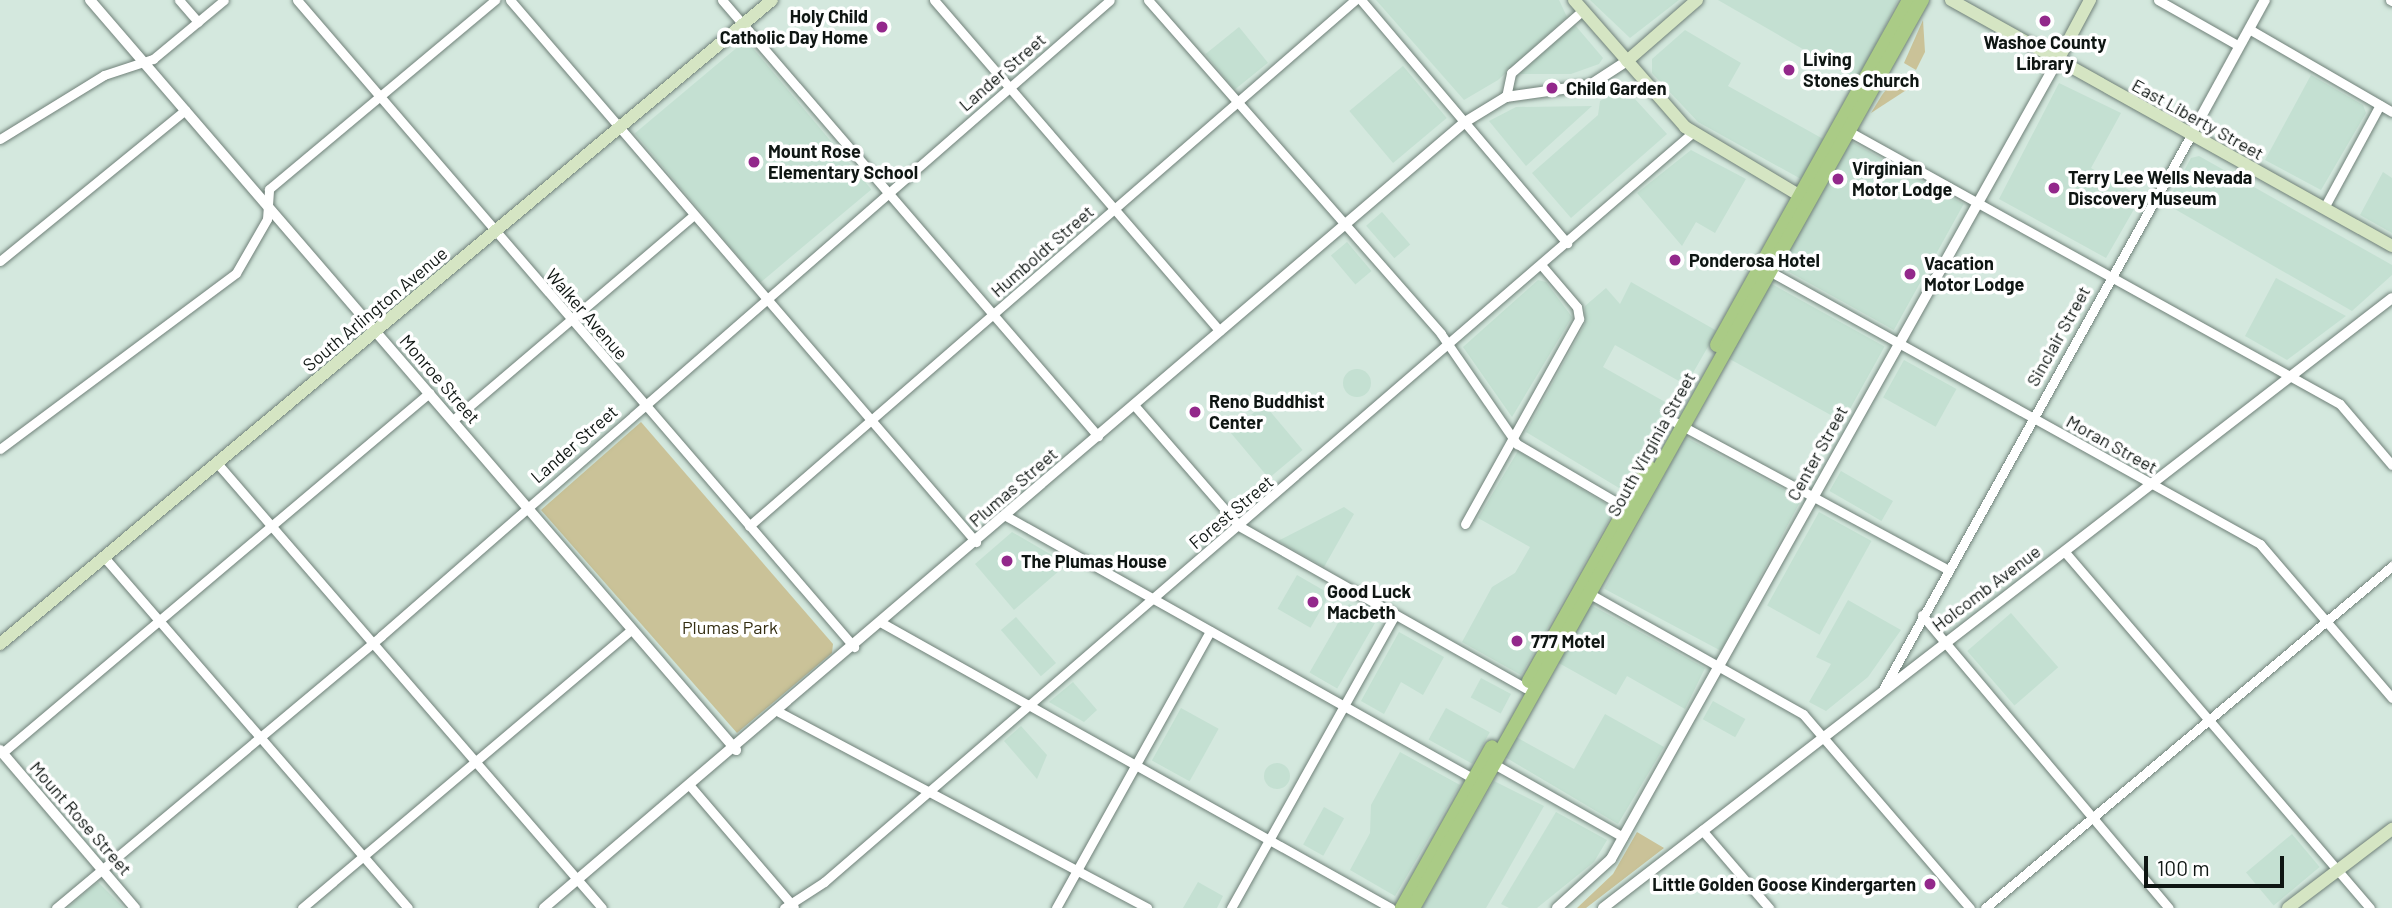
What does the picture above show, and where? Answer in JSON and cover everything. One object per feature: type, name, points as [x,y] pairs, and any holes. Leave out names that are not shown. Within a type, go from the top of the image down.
[{"type":"main road","name":"South Arlington Avenue","points":[[0,644],[772,0]]},
{"type":"main road","points":[[1627,61],[1697,0]]},
{"type":"main road","name":"South Virginia Street","points":[[1402,908],[1474,779],[1590,594],[1625,507],[1771,272],[1866,77],[1909,0]]},
{"type":"main road","name":"South Virginia Street","points":[[1413,908],[1494,764],[1526,696],[1679,423],[1805,199],[1850,132],[1922,0]]},
{"type":"main road","name":"East Liberty Street","points":[[1951,0],[2392,246]]},
{"type":"main road","name":"Center Street","points":[[2058,60],[2090,0]]},
{"type":"main road","points":[[1579,5],[1692,133],[1805,199]]},
{"type":"main road","points":[[1850,132],[1866,77]]},
{"type":"main road","points":[[2288,908],[2304,904],[2392,829]]},
{"type":"street","name":"Monroe Street","points":[[90,0],[736,750]]},
{"type":"street","points":[[179,0],[198,22]]},
{"type":"street","points":[[0,139],[104,75],[145,63],[224,0]]},
{"type":"street","name":"Walker Avenue","points":[[297,0],[854,647]]},
{"type":"street","points":[[0,449],[236,273],[266,224],[269,189],[495,0]]},
{"type":"street","points":[[510,0],[976,541]]},
{"type":"street","points":[[722,0],[1098,436]]},
{"type":"street","points":[[934,0],[1220,331]]},
{"type":"street","name":"Lander Street","points":[[56,908],[373,643],[1110,0]]},
{"type":"street","points":[[1148,0],[1449,346],[1513,439],[1625,507]]},
{"type":"street","name":"Humboldt Street","points":[[749,526],[1355,0]]},
{"type":"street","points":[[1361,0],[1567,243]]},
{"type":"street","points":[[2158,0],[2239,46]]},
{"type":"street","name":"Sinclair Street","points":[[1882,691],[1947,569],[2265,0]]},
{"type":"street","points":[[1506,97],[1511,73],[1579,5]]},
{"type":"street","points":[[2249,29],[2392,112]]},
{"type":"street","name":"Center Street","points":[[1557,908],[1601,872],[1623,837],[2058,60]]},
{"type":"street","name":"Plumas Street","points":[[544,908],[736,750],[1465,122],[1506,97],[1590,85],[1627,61]]},
{"type":"street","points":[[2324,208],[2380,106]]},
{"type":"street","points":[[0,261],[185,110]]},
{"type":"street","points":[[1850,132],[2112,275],[2340,404],[2392,465]]},
{"type":"street","name":"Forest Street","points":[[791,907],[1449,346],[1692,133]]},
{"type":"street","points":[[453,420],[694,215]]},
{"type":"street","points":[[1465,524],[1579,317],[1542,266]]},
{"type":"street","name":"Moran Street","points":[[1771,272],[2260,544],[2392,698]]},
{"type":"street","name":"Holcomb Avenue","points":[[1602,908],[2392,298]]},
{"type":"street","points":[[1,752],[273,528],[429,393]]},
{"type":"street","points":[[1134,405],[1239,526],[1395,615],[1526,696]]},
{"type":"street","points":[[1679,423],[1947,569]]},
{"type":"street","points":[[217,463],[602,908]]},
{"type":"street","points":[[1006,516],[1474,779]]},
{"type":"street","points":[[2064,551],[2370,908]]},
{"type":"street","points":[[104,557],[408,908]]},
{"type":"street","points":[[1985,908],[2392,566]]},
{"type":"street","points":[[1590,594],[1799,710],[1970,908]]},
{"type":"street","points":[[1231,908],[1395,615]]},
{"type":"street","points":[[1922,615],[2169,908]]},
{"type":"street","points":[[882,623],[1391,908]]},
{"type":"street","points":[[302,908],[632,629]]},
{"type":"street","points":[[1056,908],[1210,631]]},
{"type":"street","points":[[779,712],[1147,908]]},
{"type":"street","name":"Mount Rose Street","points":[[1,752],[135,908]]},
{"type":"street","points":[[1494,764],[1623,837]]},
{"type":"street","points":[[691,787],[791,907]]},
{"type":"street","points":[[1702,830],[1769,908]]},
{"type":"shaded area","points":[[1376,0],[1559,0],[1567,17],[1498,80],[1464,100]]},
{"type":"shaded area","points":[[1590,0],[1679,0],[1630,38]]},
{"type":"shaded area","points":[[1718,0],[1898,0],[1858,81]]},
{"type":"shaded area","points":[[1575,25],[1603,58],[1599,64],[1571,74],[1519,74]]},
{"type":"shaded area","points":[[1239,27],[1268,63],[1235,90],[1206,54]]},
{"type":"shaded area","points":[[1685,30],[1741,63],[1728,86],[1825,140],[1801,179],[1698,122],[1652,73],[1652,59]]},
{"type":"shaded area","name":"Mount Rose Elementary School","points":[[746,40],[871,189],[760,283],[635,133]]},
{"type":"shaded area","points":[[1403,66],[1447,118],[1393,163],[1349,111]]},
{"type":"shaded area","points":[[2311,75],[2363,105],[2366,113],[2321,190],[2265,160]]},
{"type":"shaded area","points":[[2059,83],[2121,113],[2091,168],[2141,197],[2106,258],[1999,199]]},
{"type":"shaded area","points":[[1624,87],[1667,134],[1571,218],[1532,173],[1598,115],[1600,101]]},
{"type":"shaded area","points":[[1592,106],[1526,166],[1489,121],[1516,107]]},
{"type":"shaded area","points":[[1850,141],[1964,204],[1894,330],[1780,267]]},
{"type":"shaded area","points":[[1691,150],[1746,179],[1715,233],[1696,222],[1682,246],[1637,193]]},
{"type":"shaded area","points":[[2199,156],[2392,265],[2392,275],[2352,311],[2166,204],[2191,158]]},
{"type":"shaded area","points":[[2383,172],[2392,178],[2392,233],[2360,215]]},
{"type":"shaded area","points":[[1382,212],[1410,244],[1394,258],[1366,226]]},
{"type":"shaded area","points":[[1347,242],[1371,271],[1355,285],[1331,255]]},
{"type":"shaded area","points":[[2276,278],[2346,316],[2287,360],[2245,336]]},
{"type":"shaded area","points":[[1538,280],[1546,282],[1572,317],[1512,417],[1463,347]]},
{"type":"shaded area","points":[[1631,282],[1717,331],[1686,385],[1615,345],[1603,367],[1674,407],[1624,491],[1526,432],[1585,324],[1585,306],[1606,288],[1620,304]]},
{"type":"shaded area","points":[[1770,283],[1885,347],[1843,422],[1728,358]]},
{"type":"shaded area","points":[[1904,360],[1956,389],[1936,427],[1883,398]]},
{"type":"shaded area","points":[[1357,369],[1367,373],[1371,383],[1367,393],[1357,397],[1347,393],[1343,383],[1347,373]]},
{"type":"shaded area","points":[[1264,404],[1303,450],[1269,478],[1230,432]]},
{"type":"shaded area","points":[[1685,437],[1802,499],[1721,651],[1604,589]]},
{"type":"shaded area","points":[[1518,451],[1615,509],[1521,675],[1462,642],[1492,587],[1515,573],[1530,547],[1478,518]]},
{"type":"shaded area","points":[[1841,471],[1893,501],[1881,521],[1830,491]]},
{"type":"shaded area","points":[[1344,507],[1354,514],[1324,567],[1278,541]]},
{"type":"shaded area","points":[[1819,512],[1871,541],[1820,635],[1767,606]]},
{"type":"shaded area","points":[[1012,532],[1067,564],[1014,610],[975,564]]},
{"type":"shaded area","points":[[1297,575],[1330,594],[1310,628],[1278,609]]},
{"type":"shaded area","points":[[1848,600],[1901,630],[1868,677],[1826,711],[1809,702],[1831,664],[1816,657]]},
{"type":"shaded area","points":[[1349,604],[1377,620],[1337,688],[1310,672]]},
{"type":"shaded area","points":[[1591,605],[1705,668],[1685,709],[1627,676],[1616,695],[1557,662]]},
{"type":"shaded area","points":[[2011,613],[2058,667],[2014,705],[1967,651]]},
{"type":"shaded area","points":[[1016,617],[1056,663],[1041,676],[1001,630]]},
{"type":"shaded area","points":[[1399,632],[1444,657],[1423,695],[1401,682],[1384,714],[1361,701]]},
{"type":"shaded area","points":[[1481,678],[1511,694],[1501,713],[1471,697]]},
{"type":"shaded area","points":[[1073,682],[1097,710],[1084,722],[1049,702]]},
{"type":"shaded area","points":[[1713,701],[1745,719],[1735,737],[1703,719]]},
{"type":"shaded area","points":[[1181,708],[1219,729],[1190,781],[1152,760]]},
{"type":"shaded area","points":[[1446,708],[1490,732],[1472,764],[1429,739]]},
{"type":"shaded area","points":[[1605,714],[1664,747],[1618,824],[1505,757],[1516,737],[1574,769]]},
{"type":"shaded area","points":[[1021,726],[1047,755],[1037,779],[1004,741]]},
{"type":"shaded area","points":[[1400,752],[1460,785],[1395,896],[1350,870],[1370,833],[1371,805]]},
{"type":"shaded area","points":[[1277,763],[1286,767],[1290,776],[1286,785],[1277,789],[1268,785],[1264,776],[1268,767]]},
{"type":"shaded area","points":[[1494,781],[1544,806],[1504,877],[1486,908],[1422,908]]},
{"type":"shaded area","points":[[1324,807],[1344,818],[1323,856],[1303,845]]},
{"type":"shaded area","points":[[1556,812],[1607,840],[1594,862],[1537,908],[1509,908],[1501,904]]},
{"type":"shaded area","points":[[2292,834],[2320,867],[2274,906],[2246,873]]},
{"type":"shaded area","points":[[98,882],[124,908],[67,908],[95,884]]},
{"type":"shaded area","points":[[1198,882],[1223,896],[1217,908],[1183,908]]},
{"type":"green space","points":[[1923,20],[1925,52],[1916,70],[1904,63]]},
{"type":"green space","points":[[1898,74],[1911,87],[1871,113],[1882,95]]},
{"type":"green space","name":"Plumas Park","points":[[641,422],[833,644],[832,653],[737,733],[541,510]]},
{"type":"green space","points":[[1637,832],[1664,848],[1586,908],[1577,908],[1613,874]]},
{"type":"place","name":"Washoe County Library","points":[[2045,21]]},
{"type":"place","name":"Holy Child Catholic Day Home","points":[[882,27]]},
{"type":"place","name":"Living Stones Church","points":[[1789,70]]},
{"type":"place","name":"Child Garden","points":[[1552,88]]},
{"type":"place","name":"Mount Rose Elementary School","points":[[754,162]]},
{"type":"place","name":"Virginian Motor Lodge","points":[[1838,179]]},
{"type":"place","name":"Terry Lee Wells Nevada Discovery Museum","points":[[2054,188]]},
{"type":"place","name":"Ponderosa Hotel","points":[[1675,260]]},
{"type":"place","name":"Vacation Motor Lodge","points":[[1910,274]]},
{"type":"place","name":"Reno Buddhist Center","points":[[1195,412]]},
{"type":"place","name":"The Plumas House","points":[[1007,561]]},
{"type":"place","name":"Good Luck Macbeth","points":[[1313,602]]},
{"type":"place","name":"777 Motel","points":[[1517,641]]},
{"type":"place","name":"Little Golden Goose Kindergarten","points":[[1930,884]]}]
